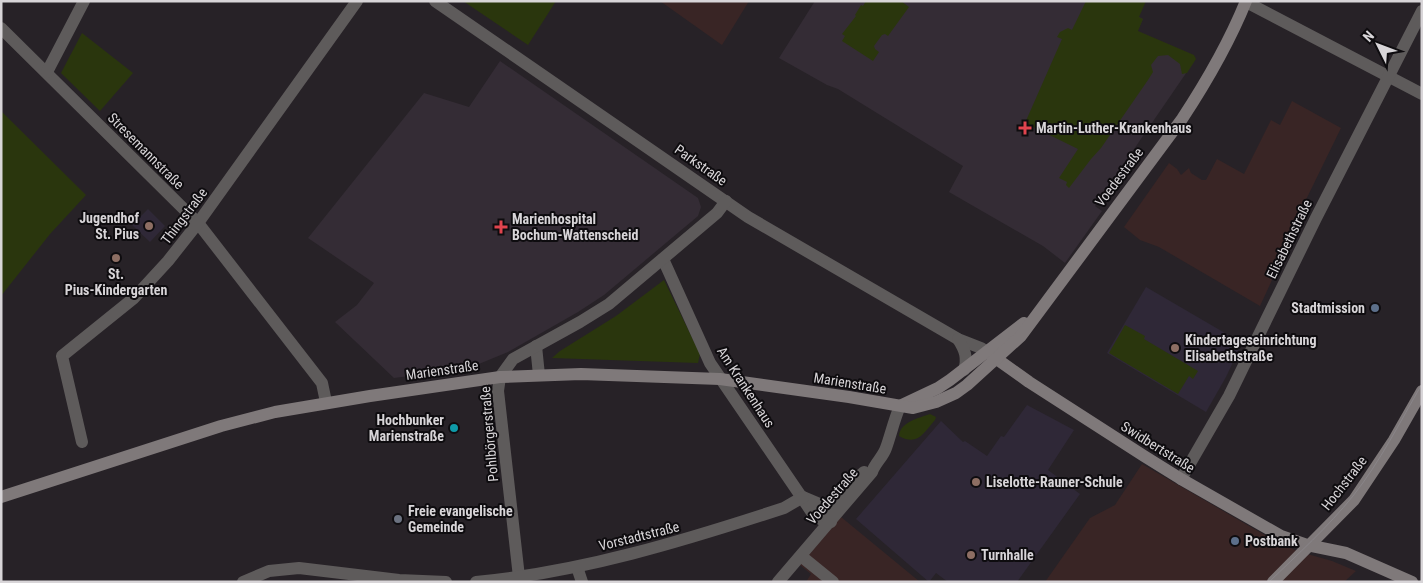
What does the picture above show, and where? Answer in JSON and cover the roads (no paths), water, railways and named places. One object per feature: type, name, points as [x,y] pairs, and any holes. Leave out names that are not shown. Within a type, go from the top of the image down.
[{"type":"main road","name":"Voedestraße","points":[[900,406],[938,388],[964,370],[992,356],[1021,336],[1186,112],[1227,45],[1246,2]]},
{"type":"main road","name":"Voedestraße","points":[[900,406],[913,408],[925,406],[956,393],[992,356]]},
{"type":"main road","name":"Swidbertstraße","points":[[992,356],[1073,411],[1181,480],[1281,536],[1310,546],[1346,553],[1412,582]]},
{"type":"main road","name":"Marienstraße","points":[[1,497],[221,426],[274,412],[326,402],[500,377],[581,374],[720,379],[900,406]]},
{"type":"main road","name":"Hochstraße","points":[[1274,582],[1359,492],[1394,440],[1422,391]]},
{"type":"street","points":[[47,72],[84,1]]},
{"type":"street","name":"Thingstraße","points":[[82,442],[62,356],[134,298],[168,261],[198,223],[357,1]]},
{"type":"street","name":"Parkstraße","points":[[436,1],[756,222],[958,339],[981,348],[992,356]]},
{"type":"street","points":[[1246,2],[1422,94]]},
{"type":"street","name":"Elisabethstraße","points":[[1181,480],[1233,387],[1388,75],[1422,11]]},
{"type":"street","name":"Stresemannstraße","points":[[1,28],[198,223],[322,382],[326,402]]},
{"type":"street","points":[[500,377],[513,359],[609,304],[717,213],[726,201]]},
{"type":"street","name":"Am Krankenhaus","points":[[663,260],[710,363],[720,379],[811,510],[827,521]]},
{"type":"street","points":[[958,339],[966,354],[964,370]]},
{"type":"street","points":[[536,346],[539,375]]},
{"type":"street","name":"Pohlbörgerstraße","points":[[500,377],[498,391],[519,577]]},
{"type":"street","name":"Voedestraße","points":[[778,582],[801,556],[827,521],[872,472],[886,450],[892,425],[900,406]]},
{"type":"street","name":"Voedestraße","points":[[829,508],[846,486],[875,465]]},
{"type":"street","points":[[802,497],[829,508],[827,521]]},
{"type":"street","name":"Vorstadtstraße","points":[[476,582],[577,567],[658,548],[784,508],[802,497]]},
{"type":"street","points":[[801,556],[833,582]]},
{"type":"street","points":[[577,567],[582,582]]},
{"type":"street","points":[[243,582],[268,571],[298,568],[399,580],[446,582]]},
{"type":"tram line","points":[[1269,582],[1323,529],[1353,496],[1381,456],[1422,384]]},
{"type":"place","name":"Martin-Luther-Krankenhaus","points":[[1025,128]]},
{"type":"place","name":"Jugendhof St. Pius","points":[[149,226]]},
{"type":"place","name":"Marienhospital Bochum-Wattenscheid","points":[[501,227]]},
{"type":"place","name":"St. Pius-Kindergarten","points":[[116,258]]},
{"type":"place","name":"Stadtmission","points":[[1375,308]]},
{"type":"place","name":"Kindertageseinrichtung Elisabethstraße","points":[[1175,348]]},
{"type":"place","name":"Hochbunker Marienstraße","points":[[454,428]]},
{"type":"place","name":"Liselotte-Rauner-Schule","points":[[976,482]]},
{"type":"place","name":"Freie evangelische Gemeinde","points":[[398,519]]},
{"type":"place","name":"Postbank","points":[[1235,541]]},
{"type":"place","name":"Turnhalle","points":[[971,555]]}]
